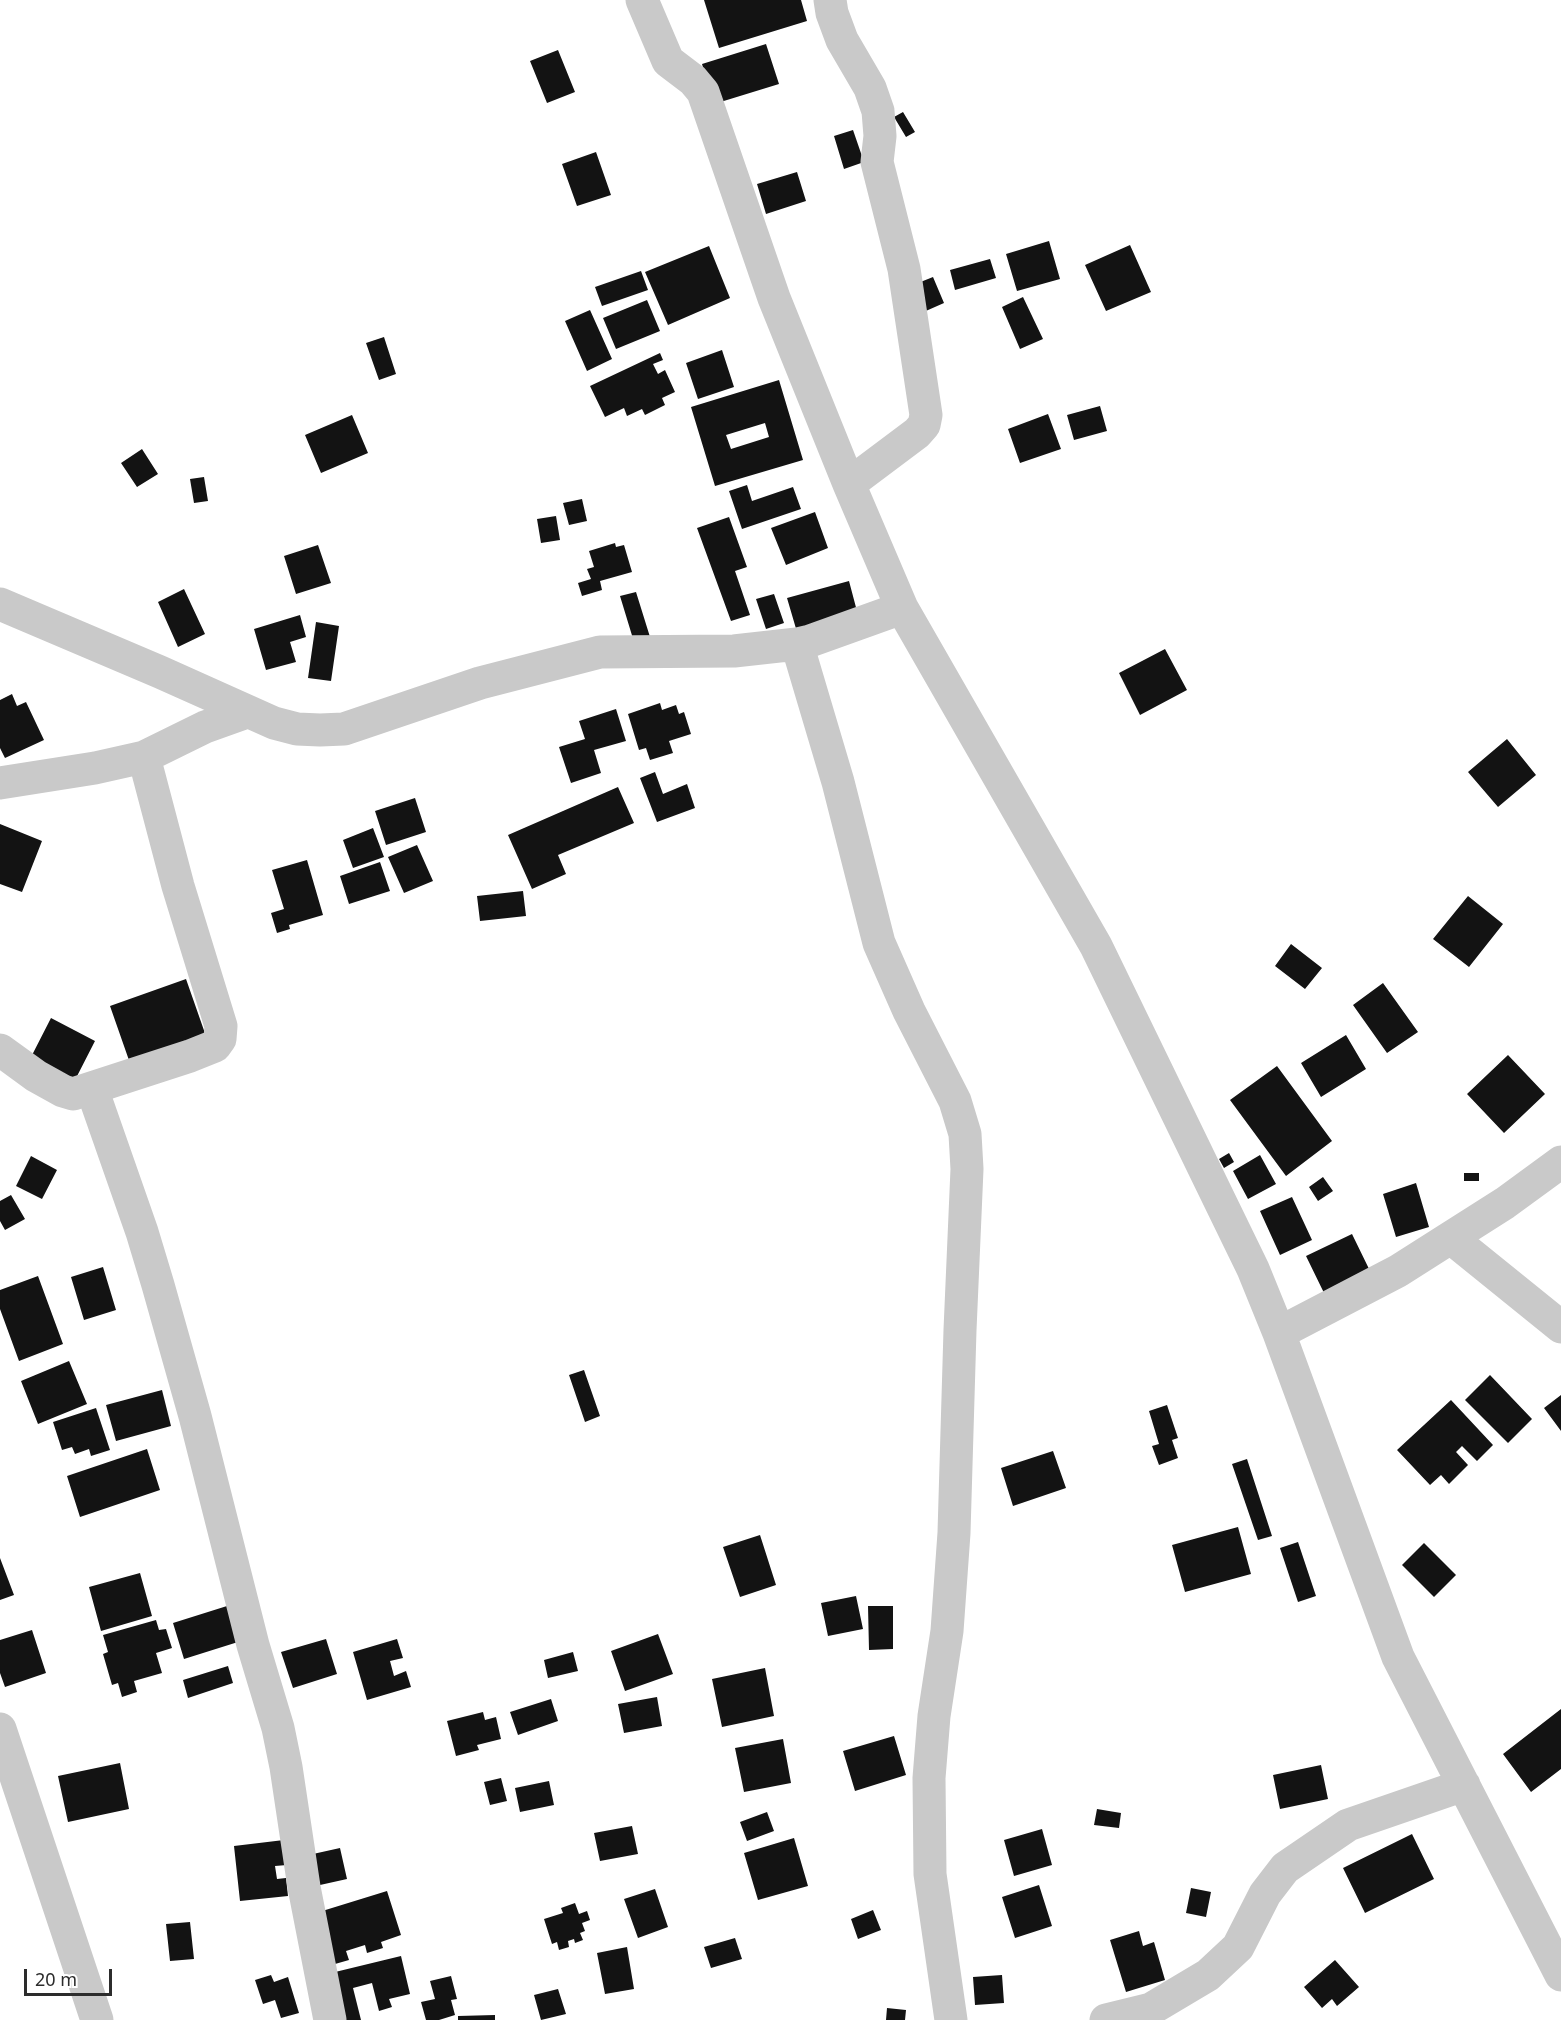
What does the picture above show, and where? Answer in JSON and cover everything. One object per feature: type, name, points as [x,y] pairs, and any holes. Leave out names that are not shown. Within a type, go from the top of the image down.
[{"type":"street","points":[[642,0],[668,62],[693,80],[703,92],[771,288],[849,484],[902,608],[1096,946],[1248,1259],[1279,1334],[1398,1658],[1561,1975]]},
{"type":"street","points":[[830,0],[832,13],[842,40],[870,88],[878,111],[880,136],[878,162],[904,269],[926,415],[924,425],[917,433],[849,484]]},
{"type":"street","points":[[0,604],[274,723],[297,729],[320,730],[344,729],[480,683],[600,652],[734,651],[797,644],[902,608]]},
{"type":"street","points":[[797,644],[838,782],[879,943],[909,1011],[955,1101],[965,1134],[967,1169],[954,1533],[947,1631],[934,1716],[929,1778],[930,1874],[951,2020]]},
{"type":"street","points":[[0,783],[95,768],[144,757],[205,727],[247,712]]},
{"type":"street","points":[[0,1050],[36,1076],[73,1094],[190,1056],[215,1046],[220,1039],[221,1026],[178,886],[144,757]]},
{"type":"street","points":[[92,1089],[158,1285],[195,1416],[253,1645],[278,1728],[290,1789],[304,1887],[330,2020]]},
{"type":"street","points":[[1279,1334],[1398,1271],[1451,1238],[1561,1162]]},
{"type":"street","points":[[1451,1238],[1561,1327]]},
{"type":"street","points":[[0,1729],[97,2020]]},
{"type":"street","points":[[1106,2020],[1151,2009],[1208,1975],[1238,1947],[1265,1894],[1285,1868],[1348,1825],[1464,1785]]},
{"type":"building","points":[[704,0],[801,0],[807,21],[719,48]]},
{"type":"building","points":[[766,44],[779,84],[714,104],[702,64]]},
{"type":"building","points":[[558,50],[575,92],[547,103],[530,61]]},
{"type":"building","points":[[903,112],[915,132],[906,137],[894,117]]},
{"type":"building","points":[[853,130],[864,162],[844,169],[834,136]]},
{"type":"building","points":[[596,152],[611,195],[577,206],[562,164]]},
{"type":"building","points":[[797,172],[806,201],[766,214],[757,184]]},
{"type":"building","points":[[1049,241],[1060,279],[1017,291],[1006,254]]},
{"type":"building","points":[[1130,245],[1151,292],[1106,311],[1085,265]]},
{"type":"building","points":[[709,246],[730,298],[668,325],[645,272]]},
{"type":"building","points":[[990,259],[996,278],[955,290],[950,270]]},
{"type":"building","points":[[641,271],[648,290],[602,306],[595,287]]},
{"type":"building","points":[[933,277],[944,303],[919,314],[908,287]]},
{"type":"building","points":[[1023,297],[1043,339],[1020,349],[1002,307]]},
{"type":"building","points":[[647,300],[660,331],[616,349],[603,318]]},
{"type":"building","points":[[590,310],[612,359],[587,371],[565,321]]},
{"type":"building","points":[[384,337],[396,374],[379,380],[366,343]]},
{"type":"building","points":[[722,350],[734,387],[698,399],[686,363]]},
{"type":"building","points":[[660,353],[663,360],[653,364],[658,374],[665,370],[675,392],[662,398],[665,405],[645,415],[642,409],[627,416],[624,408],[605,417],[590,386]]},
{"type":"building","points":[[779,380],[803,460],[715,486],[691,407]],"holes":[[[765,423],[769,437],[731,449],[726,435]]]},
{"type":"building","points":[[1100,406],[1107,431],[1074,440],[1067,415]]},
{"type":"building","points":[[1048,414],[1061,449],[1020,463],[1008,429]]},
{"type":"building","points":[[352,415],[368,453],[321,473],[305,435]]},
{"type":"building","points":[[142,449],[158,474],[137,487],[121,463]]},
{"type":"building","points":[[204,477],[208,501],[194,503],[190,479]]},
{"type":"building","points":[[747,485],[752,501],[793,487],[801,509],[742,529],[729,491]]},
{"type":"building","points":[[582,499],[587,521],[569,525],[563,503]]},
{"type":"building","points":[[815,512],[828,548],[786,565],[771,528]]},
{"type":"building","points":[[556,516],[560,540],[541,543],[537,519]]},
{"type":"building","points":[[729,517],[747,567],[735,571],[750,615],[731,621],[697,528]]},
{"type":"building","points":[[615,543],[616,547],[624,545],[632,572],[600,581],[602,590],[582,596],[578,583],[591,579],[587,569],[594,567],[589,551]]},
{"type":"building","points":[[318,545],[331,583],[296,594],[284,556]]},
{"type":"building","points":[[849,581],[858,615],[797,632],[787,598]]},
{"type":"building","points":[[184,589],[205,634],[178,647],[158,602]]},
{"type":"building","points":[[636,592],[650,637],[634,642],[620,596]]},
{"type":"building","points":[[774,594],[784,623],[766,629],[756,599]]},
{"type":"building","points":[[300,615],[306,637],[290,642],[296,662],[266,670],[254,629]]},
{"type":"building","points":[[316,622],[339,626],[331,681],[308,678]]},
{"type":"building","points":[[1165,649],[1187,690],[1140,715],[1119,673]]},
{"type":"building","points":[[12,694],[17,706],[26,702],[44,740],[5,758],[0,748],[0,700]]},
{"type":"building","points":[[660,703],[662,710],[676,705],[679,714],[684,712],[691,734],[669,741],[673,753],[650,760],[646,748],[639,750],[628,714]]},
{"type":"building","points":[[616,709],[626,741],[594,750],[601,773],[571,783],[559,747],[585,739],[579,721]]},
{"type":"building","points":[[1507,739],[1536,775],[1498,807],[1468,772]]},
{"type":"building","points":[[655,772],[663,794],[687,784],[695,808],[657,822],[640,778]]},
{"type":"building","points":[[618,787],[634,823],[558,855],[566,874],[532,889],[508,835]]},
{"type":"building","points":[[415,798],[426,832],[386,845],[375,811]]},
{"type":"building","points":[[0,824],[42,841],[22,892],[0,884]]},
{"type":"building","points":[[373,828],[384,857],[353,868],[343,840]]},
{"type":"building","points":[[417,845],[433,881],[404,893],[388,857]]},
{"type":"building","points":[[307,860],[323,915],[289,925],[290,929],[277,933],[271,913],[284,909],[272,870]]},
{"type":"building","points":[[380,862],[390,891],[349,904],[340,876]]},
{"type":"building","points":[[523,891],[526,916],[480,921],[477,896]]},
{"type":"building","points":[[1468,896],[1503,924],[1469,967],[1433,939]]},
{"type":"building","points":[[1291,944],[1322,968],[1305,989],[1275,966]]},
{"type":"building","points":[[186,979],[207,1039],[131,1066],[110,1006]]},
{"type":"building","points":[[1383,983],[1418,1032],[1387,1053],[1353,1005]]},
{"type":"building","points":[[51,1018],[95,1041],[73,1084],[29,1061]]},
{"type":"building","points":[[1346,1035],[1366,1069],[1321,1097],[1301,1063]]},
{"type":"building","points":[[1508,1055],[1545,1094],[1504,1133],[1467,1094]]},
{"type":"building","points":[[1277,1066],[1332,1141],[1286,1176],[1230,1100]]},
{"type":"building","points":[[1229,1153],[1234,1162],[1224,1168],[1219,1159]]},
{"type":"building","points":[[1260,1155],[1276,1184],[1248,1199],[1233,1171]]},
{"type":"building","points":[[31,1156],[57,1170],[42,1199],[16,1186]]},
{"type":"building","points":[[1464,1173],[1479,1173],[1479,1181],[1464,1181]]},
{"type":"building","points":[[1323,1177],[1333,1191],[1318,1201],[1309,1187]]},
{"type":"building","points":[[1416,1183],[1429,1227],[1396,1237],[1383,1194]]},
{"type":"building","points":[[11,1195],[25,1219],[5,1230],[0,1221],[0,1201]]},
{"type":"building","points":[[1292,1197],[1312,1240],[1280,1255],[1260,1211]]},
{"type":"building","points":[[1352,1234],[1371,1273],[1325,1295],[1306,1256]]},
{"type":"building","points":[[103,1267],[116,1310],[84,1320],[71,1277]]},
{"type":"building","points":[[38,1276],[63,1344],[19,1361],[0,1309],[0,1290]]},
{"type":"building","points":[[69,1361],[87,1404],[38,1424],[21,1381]]},
{"type":"building","points":[[584,1370],[600,1416],[585,1422],[569,1375]]},
{"type":"building","points":[[1490,1375],[1532,1419],[1508,1443],[1465,1400]]},
{"type":"building","points":[[162,1390],[171,1426],[116,1441],[106,1405]]},
{"type":"building","points":[[1561,1395],[1561,1431],[1544,1408]]},
{"type":"building","points":[[1451,1400],[1493,1445],[1477,1461],[1462,1446],[1456,1452],[1468,1465],[1449,1484],[1441,1475],[1430,1485],[1397,1450]]},
{"type":"building","points":[[1167,1405],[1178,1438],[1172,1440],[1178,1458],[1159,1465],[1152,1446],[1159,1444],[1149,1411]]},
{"type":"building","points":[[96,1408],[110,1450],[91,1456],[89,1449],[75,1454],[72,1447],[62,1450],[53,1422]]},
{"type":"building","points":[[147,1449],[160,1490],[80,1517],[67,1476]]},
{"type":"building","points":[[1053,1451],[1066,1488],[1013,1506],[1001,1468]]},
{"type":"building","points":[[1247,1459],[1272,1536],[1258,1540],[1232,1464]]},
{"type":"building","points":[[1238,1527],[1251,1574],[1185,1592],[1172,1545]]},
{"type":"building","points":[[760,1535],[776,1585],[740,1597],[723,1547]]},
{"type":"building","points":[[1298,1542],[1316,1596],[1298,1602],[1280,1548]]},
{"type":"building","points":[[1424,1543],[1456,1575],[1434,1597],[1402,1565]]},
{"type":"building","points":[[0,1558],[14,1595],[0,1600]]},
{"type":"building","points":[[140,1573],[152,1616],[101,1631],[89,1587]]},
{"type":"building","points":[[856,1596],[863,1629],[828,1636],[821,1603]]},
{"type":"building","points":[[227,1606],[238,1642],[184,1659],[173,1623]]},
{"type":"building","points":[[868,1606],[893,1606],[893,1649],[869,1650]]},
{"type":"building","points":[[156,1620],[159,1630],[166,1629],[172,1648],[156,1653],[162,1673],[134,1681],[137,1692],[122,1697],[118,1683],[112,1685],[103,1654],[108,1652],[103,1635]]},
{"type":"building","points":[[32,1630],[46,1673],[5,1687],[0,1673],[0,1640]]},
{"type":"building","points":[[658,1634],[673,1674],[625,1691],[611,1651]]},
{"type":"building","points":[[326,1639],[337,1674],[293,1688],[281,1652]]},
{"type":"building","points":[[397,1639],[403,1658],[390,1661],[394,1676],[406,1671],[411,1687],[367,1700],[353,1652]]},
{"type":"building","points":[[573,1652],[578,1671],[548,1678],[544,1660]]},
{"type":"building","points":[[228,1666],[233,1683],[188,1698],[183,1680]]},
{"type":"building","points":[[765,1668],[774,1716],[722,1727],[712,1679]]},
{"type":"building","points":[[657,1697],[662,1726],[624,1733],[618,1704]]},
{"type":"building","points":[[551,1699],[558,1721],[518,1735],[510,1712]]},
{"type":"building","points":[[1561,1709],[1561,1769],[1531,1792],[1503,1754]]},
{"type":"building","points":[[483,1712],[485,1720],[496,1717],[501,1739],[477,1745],[479,1750],[456,1756],[447,1721]]},
{"type":"building","points":[[894,1736],[906,1775],[855,1791],[843,1751]]},
{"type":"building","points":[[783,1739],[791,1783],[744,1792],[735,1748]]},
{"type":"building","points":[[120,1763],[129,1809],[68,1822],[58,1776]]},
{"type":"building","points":[[1321,1765],[1328,1799],[1280,1809],[1273,1775]]},
{"type":"building","points":[[501,1778],[507,1801],[490,1805],[484,1782]]},
{"type":"building","points":[[549,1781],[554,1805],[520,1812],[515,1788]]},
{"type":"building","points":[[1097,1809],[1121,1813],[1119,1828],[1094,1825]]},
{"type":"building","points":[[767,1812],[774,1831],[747,1841],[740,1822]]},
{"type":"building","points":[[632,1826],[638,1854],[600,1861],[594,1833]]},
{"type":"building","points":[[1042,1829],[1052,1865],[1014,1876],[1004,1840]]},
{"type":"building","points":[[1412,1834],[1434,1879],[1365,1913],[1343,1868]]},
{"type":"building","points":[[794,1838],[808,1886],[758,1900],[744,1853]]},
{"type":"building","points":[[284,1840],[287,1865],[275,1866],[277,1879],[286,1878],[288,1896],[240,1901],[234,1846]]},
{"type":"building","points":[[340,1848],[347,1879],[320,1885],[313,1854]]},
{"type":"building","points":[[1039,1885],[1052,1926],[1015,1938],[1002,1897]]},
{"type":"building","points":[[1191,1888],[1211,1892],[1206,1917],[1186,1913]]},
{"type":"building","points":[[655,1889],[668,1927],[638,1938],[624,1899]]},
{"type":"building","points":[[387,1891],[401,1935],[381,1942],[383,1948],[367,1953],[365,1945],[346,1951],[349,1960],[335,1964],[319,1912]]},
{"type":"building","points":[[575,1903],[579,1914],[587,1911],[590,1920],[582,1923],[585,1931],[580,1933],[583,1940],[575,1943],[574,1939],[568,1941],[569,1947],[559,1950],[557,1942],[552,1944],[544,1919],[563,1913],[561,1908]]},
{"type":"building","points":[[873,1910],[881,1930],[858,1939],[851,1919]]},
{"type":"building","points":[[190,1922],[194,1959],[170,1961],[166,1924]]},
{"type":"building","points":[[1139,1931],[1143,1946],[1154,1942],[1165,1980],[1126,1992],[1110,1940]]},
{"type":"building","points":[[735,1938],[742,1959],[711,1968],[704,1947]]},
{"type":"building","points":[[627,1947],[634,1989],[605,1994],[597,1953]]},
{"type":"building","points":[[401,1956],[410,1994],[389,1999],[392,2007],[379,2011],[372,1983],[353,1988],[361,2020],[343,2020],[331,1973]]},
{"type":"building","points":[[1335,1960],[1359,1987],[1337,2006],[1332,1999],[1322,2008],[1304,1987]]},
{"type":"building","points":[[271,1975],[274,1982],[288,1977],[299,2013],[281,2018],[275,2000],[263,2004],[255,1980]]},
{"type":"building","points":[[1002,1975],[1004,2003],[975,2005],[973,1977]]},
{"type":"building","points":[[451,1976],[457,1999],[451,2000],[455,2015],[439,2020],[426,2020],[421,2002],[435,1999],[430,1981]]},
{"type":"building","points":[[558,1989],[566,2014],[541,2020],[534,1995]]},
{"type":"building","points":[[887,2008],[906,2010],[905,2020],[886,2020]]},
{"type":"building","points":[[495,2015],[495,2020],[458,2020],[458,2016]]}]
